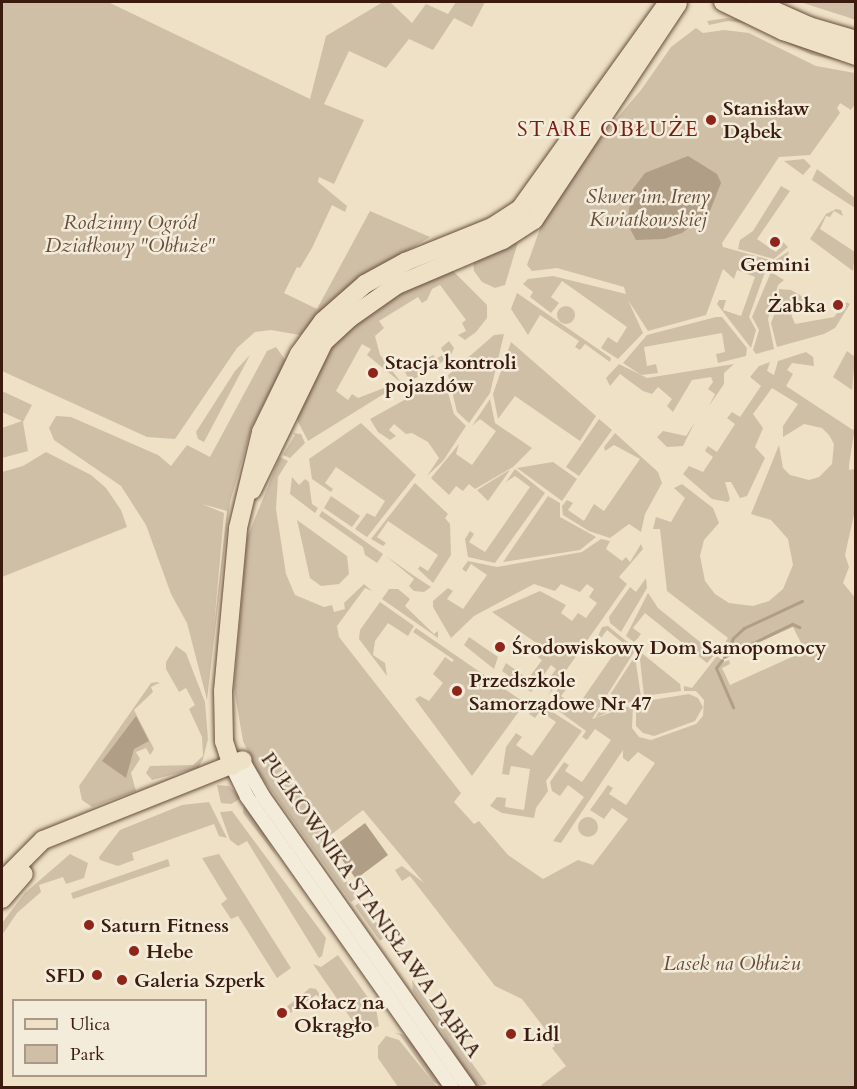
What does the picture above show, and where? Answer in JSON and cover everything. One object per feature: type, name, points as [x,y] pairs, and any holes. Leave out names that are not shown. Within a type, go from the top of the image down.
[{"type":"main road","name":"PUŁKOWNIKA STANISŁAWA DĄBKA","points":[[238,764],[225,714],[223,691],[236,543],[244,505],[273,452],[306,357],[336,328],[379,297],[492,227],[530,197],[668,2]]},
{"type":"main road","name":"PUŁKOWNIKA STANISŁAWA DĄBKA","points":[[453,252],[534,220],[679,2]]},
{"type":"main road","points":[[723,2],[783,31],[855,56]]},
{"type":"main road","points":[[756,2],[808,26],[855,40]]},
{"type":"main road","points":[[2,881],[43,840],[238,764]]},
{"type":"main road","points":[[2,899],[71,830]]},
{"type":"street","name":"PUŁKOWNIKA STANISŁAWA DĄBKA","points":[[238,764],[247,797],[452,1088]]},
{"type":"street","name":"PUŁKOWNIKA STANISŁAWA DĄBKA","points":[[238,764],[469,1088]]},
{"type":"green space","name":"Rodzinny Ogród Działkowy \"Obłuże\"","points":[[2,2],[108,2],[310,99],[326,36],[383,2],[390,2],[412,23],[426,4],[448,14],[456,2],[485,2],[472,27],[454,18],[433,50],[409,39],[386,68],[349,51],[324,104],[364,120],[334,184],[319,177],[318,182],[347,206],[345,212],[332,205],[312,248],[300,268],[297,267],[284,293],[317,309],[370,211],[430,237],[357,280],[330,302],[300,335],[271,330],[255,332],[237,348],[175,439],[147,437],[2,371]]},
{"type":"green space","points":[[800,2],[855,2],[855,20],[847,17]]},
{"type":"green space","points":[[727,18],[745,20],[855,64],[812,55],[749,24],[728,21],[709,25],[707,21]]},
{"type":"green space","name":"Skwer im. Ireny Kwiatkowskiej","points":[[696,28],[703,33],[724,30],[749,33],[816,66],[855,73],[855,104],[851,110],[840,103],[837,108],[840,113],[810,155],[779,157],[722,243],[723,247],[774,261],[789,251],[783,272],[765,272],[749,317],[756,330],[751,348],[717,304],[719,300],[726,300],[723,310],[741,316],[755,277],[737,270],[734,279],[723,269],[706,315],[648,331],[628,300],[643,333],[618,359],[601,348],[608,337],[617,343],[627,327],[562,281],[551,297],[559,303],[551,313],[530,297],[533,292],[523,284],[528,279],[553,276],[626,294],[624,287],[557,268],[532,271],[527,265],[541,226],[589,151],[641,90],[671,47]]},
{"type":"green space","points":[[804,159],[811,166],[803,175],[784,161]]},
{"type":"green space","points":[[817,169],[855,198],[855,208],[812,180]]},
{"type":"green space","points":[[781,186],[790,191],[757,239],[776,252],[783,242],[788,247],[774,259],[738,249],[740,240],[753,231]]},
{"type":"green space","points":[[836,209],[841,210],[843,216],[834,211],[830,217],[826,216],[820,229],[855,252],[853,271],[810,239],[826,214]]},
{"type":"green space","points":[[518,242],[505,285],[495,288],[482,282],[474,271],[473,261]]},
{"type":"green space","points":[[453,271],[487,305],[487,318],[476,332],[465,340],[458,335],[466,331],[462,323],[466,320],[440,285],[432,289],[427,300],[422,303],[418,297],[379,321],[384,328],[375,336],[380,355],[403,385],[394,386],[399,381],[367,355],[371,349],[362,344],[336,391],[348,400],[352,394],[358,398],[384,388],[387,392],[308,441],[295,416],[327,347],[392,295]]},
{"type":"green space","points":[[771,272],[784,280],[778,285],[768,319],[774,349],[756,354],[753,350],[759,330],[752,317]]},
{"type":"green space","points":[[779,289],[791,290],[803,297],[803,301],[786,301],[795,324],[834,317],[846,302],[850,304],[835,328],[824,334],[777,347],[771,323],[779,302]]},
{"type":"green space","points":[[517,293],[611,358],[610,362],[585,344],[580,350],[575,347],[579,341],[540,315],[528,335],[511,309]]},
{"type":"green space","points":[[566,306],[572,309],[575,315],[572,321],[566,324],[560,321],[557,315],[560,309]]},
{"type":"green space","points":[[722,317],[747,348],[746,356],[718,363],[716,354],[725,352],[722,333],[644,347],[647,366],[656,364],[658,373],[641,375],[623,363],[647,335]]},
{"type":"green space","points":[[504,334],[490,393],[469,423],[457,412],[448,375],[494,335]]},
{"type":"green space","points":[[449,341],[454,348],[450,357],[414,379],[407,376],[405,372],[433,355],[436,359],[444,354],[441,348]]},
{"type":"green space","points":[[511,342],[596,416],[580,441],[515,396],[498,419],[493,394]]},
{"type":"green space","points":[[276,347],[286,361],[252,426],[230,502],[207,700],[187,623],[171,594],[146,525],[121,486],[54,440],[49,428],[56,416],[71,417],[158,455],[171,466],[187,445],[210,457],[267,351]],"holes":[[[202,504],[227,511],[214,627],[224,513]]]},
{"type":"green space","points":[[847,351],[855,357],[852,390],[833,377]]},
{"type":"green space","name":"Lasek na Obłużu","points":[[806,352],[813,357],[814,366],[792,363],[787,370],[793,374],[786,386],[853,430],[855,427],[849,470],[855,469],[855,510],[845,555],[849,567],[843,583],[856,599],[855,1087],[539,1087],[566,1066],[552,1048],[555,1046],[545,1029],[522,999],[495,986],[410,876],[402,881],[395,870],[402,866],[424,883],[363,810],[319,844],[358,897],[351,902],[256,769],[243,741],[234,688],[247,538],[280,457],[288,461],[278,477],[276,509],[286,574],[295,595],[324,607],[332,605],[334,612],[345,609],[344,603],[364,584],[372,591],[365,588],[337,626],[339,637],[461,793],[454,802],[474,824],[479,821],[508,855],[543,879],[578,860],[593,865],[628,819],[612,808],[604,819],[590,810],[608,785],[613,788],[609,794],[626,805],[655,763],[638,752],[628,762],[623,758],[623,750],[561,843],[553,841],[584,797],[568,785],[560,796],[552,791],[550,782],[564,762],[569,765],[565,771],[582,782],[611,740],[595,729],[587,740],[582,737],[586,731],[545,701],[552,699],[561,684],[567,688],[561,696],[577,707],[622,642],[607,630],[601,638],[598,636],[602,627],[608,626],[636,649],[592,719],[633,705],[632,728],[639,737],[651,740],[696,724],[703,716],[704,700],[696,691],[684,691],[684,686],[692,688],[717,656],[724,662],[729,660],[730,664],[722,668],[730,685],[805,651],[793,627],[725,657],[719,652],[728,638],[667,591],[660,529],[653,529],[656,517],[671,522],[685,498],[674,488],[682,484],[713,508],[719,523],[704,540],[700,556],[705,581],[715,594],[729,603],[753,606],[769,601],[783,589],[793,565],[788,539],[771,520],[751,514],[779,445],[783,468],[790,475],[809,480],[819,477],[832,464],[834,444],[829,435],[822,428],[804,424],[783,437],[783,426],[798,404],[772,388],[753,414],[763,428],[755,447],[765,458],[747,496],[740,498],[731,482],[725,482],[730,499],[728,502],[712,499],[683,474],[689,466],[703,472],[713,457],[705,451],[708,446],[717,452],[735,424],[727,418],[732,412],[740,417],[761,386],[750,377],[759,366],[770,362],[767,371],[774,375],[778,361]]},
{"type":"green space","points":[[250,355],[204,442],[198,439],[196,432],[235,371]]},
{"type":"green space","points":[[619,364],[647,378],[734,364],[724,373],[724,384],[709,406],[715,394],[708,389],[713,382],[711,377],[692,380],[673,412],[667,406],[672,399],[658,387],[652,394],[643,391],[620,374],[610,386],[606,378]]},
{"type":"green space","points":[[444,378],[454,414],[466,426],[443,461],[427,476],[439,458],[428,442],[412,433],[406,434],[394,424],[389,430],[396,436],[390,440],[378,432],[370,419]]},
{"type":"green space","points":[[2,391],[32,405],[23,422],[28,451],[2,458],[2,428],[22,421],[2,412]]},
{"type":"green space","points":[[490,399],[495,423],[532,448],[513,467],[475,489],[469,484],[463,491],[456,486],[449,495],[431,478],[459,444],[456,454],[472,465],[496,431],[480,419],[472,426]]},
{"type":"green space","points":[[599,419],[612,430],[579,476],[566,467]]},
{"type":"green space","points":[[695,422],[683,446],[667,447],[657,437],[663,431],[686,436]]},
{"type":"green space","points":[[361,423],[416,475],[367,537],[355,529],[367,513],[375,517],[385,501],[336,467],[325,483],[333,489],[331,492],[312,479],[309,459]]},
{"type":"green space","points":[[293,433],[301,434],[305,443],[290,458],[283,455],[295,435]]},
{"type":"green space","points":[[615,433],[658,472],[662,483],[645,514],[641,532],[629,524],[610,538],[589,531],[563,515],[562,506],[567,500],[573,503],[568,510],[584,521],[594,504],[604,511],[640,459],[614,445],[605,451],[604,447]]},
{"type":"green space","points":[[46,452],[91,475],[106,488],[121,510],[127,527],[2,577],[2,472],[23,466]]},
{"type":"green space","points":[[553,462],[577,479],[562,501],[517,468]]},
{"type":"green space","points":[[515,469],[545,493],[495,563],[468,557],[465,539],[470,531],[474,534],[469,542],[485,552],[530,487],[515,476],[506,482]]},
{"type":"green space","points":[[510,470],[488,501],[477,490],[506,472]]},
{"type":"green space","points":[[292,477],[299,485],[305,479],[309,482],[312,504],[318,508],[315,513],[290,494]]},
{"type":"green space","points":[[415,483],[448,514],[445,518],[450,524],[451,555],[433,583],[418,569],[420,566],[428,571],[438,555],[388,521],[377,537],[386,543],[383,546],[371,539]]},
{"type":"green space","points":[[331,496],[360,516],[352,527],[324,508]]},
{"type":"green space","points":[[548,496],[560,503],[560,517],[596,537],[580,550],[503,562]]},
{"type":"green space","points":[[322,511],[383,554],[377,563],[365,555],[363,547],[319,516]]},
{"type":"green space","points":[[297,520],[347,556],[349,574],[339,584],[321,586],[310,578]]},
{"type":"green space","points":[[601,539],[610,541],[606,549],[622,561],[626,557],[630,562],[641,544],[643,549],[619,577],[627,584],[548,696],[556,680],[551,676],[556,669],[551,665],[531,692],[502,671],[506,663],[528,679],[542,660],[529,651],[531,647],[544,656],[548,651],[492,612],[540,591],[566,605],[561,613],[572,621],[578,613],[586,618],[597,603],[589,597],[594,589],[587,584],[580,592],[561,584],[555,591],[534,584],[474,616],[451,638],[433,607],[433,601],[448,588],[453,591],[447,599],[463,609],[487,575],[471,564],[466,572],[462,569],[468,561],[497,567],[582,552]]},
{"type":"green space","points":[[386,556],[431,587],[424,592],[414,591],[409,586],[414,579]]},
{"type":"green space","points":[[646,578],[647,588],[621,632],[610,623],[609,617],[630,587],[636,592]]},
{"type":"green space","points":[[389,589],[398,589],[410,599],[405,606],[434,634],[438,631],[438,638],[382,599]]},
{"type":"green space","points":[[648,593],[658,608],[715,654],[707,663],[645,613],[633,628],[641,634],[638,638],[634,642],[626,636]]},
{"type":"green space","points":[[380,602],[414,626],[408,636],[388,623],[375,641],[373,655],[385,663],[387,676],[359,639],[360,630]]},
{"type":"green space","name":"Przedszkole Samorządowe Nr 47","points":[[416,628],[525,703],[472,776],[415,699],[420,696],[429,701],[443,683],[433,674],[445,657],[452,662],[454,660],[413,632]]},
{"type":"green space","points":[[469,637],[498,657],[494,669],[464,645]]},
{"type":"green space","points":[[176,646],[186,653],[205,702],[208,739],[203,759],[198,768],[152,780],[146,773],[150,766],[193,765],[203,756],[202,737],[189,709],[195,705],[186,688],[179,692],[166,669],[166,662]]},
{"type":"green space","points":[[639,651],[680,684],[681,691],[644,696]]},
{"type":"green space","points":[[635,656],[641,697],[595,718]]},
{"type":"green space","points":[[151,683],[159,683],[151,687],[153,692],[134,710],[154,749],[150,755],[146,748],[136,752],[140,759],[131,773],[136,791],[92,807],[82,800],[79,786]]},
{"type":"green space","points":[[689,694],[698,698],[703,707],[695,721],[654,736],[643,733],[636,726],[636,708],[640,702]]},
{"type":"green space","points":[[537,702],[582,731],[546,781],[548,791],[536,808],[534,818],[502,813],[490,806],[497,797],[506,798],[505,807],[524,810],[530,769],[511,766],[509,775],[502,774],[506,747],[516,733],[522,737],[516,745],[532,756],[556,722],[540,711],[535,718],[529,714]]},
{"type":"green space","points":[[217,785],[229,786],[241,798],[231,804],[221,803]]},
{"type":"green space","points":[[209,802],[227,838],[219,836],[214,824],[132,853],[134,860],[118,866],[100,860],[99,857],[120,830],[182,805]]},
{"type":"green space","points":[[244,803],[260,826],[277,857],[243,813]]},
{"type":"green space","points":[[232,811],[326,938],[322,956],[319,958],[247,841],[238,846],[230,840],[220,812]]},
{"type":"green space","points":[[584,817],[592,817],[598,823],[598,831],[592,837],[584,837],[578,831],[578,823]]},
{"type":"green space","points":[[70,854],[88,863],[84,878],[66,884],[63,877],[39,885],[41,892],[17,913],[2,935],[2,923],[25,893]]},
{"type":"green space","points":[[219,854],[291,968],[277,978],[238,916],[231,919],[221,904],[227,899],[202,858]]},
{"type":"green space","points":[[168,859],[170,866],[73,899],[71,893]]},
{"type":"green space","points":[[361,901],[386,936],[380,941],[355,906]]},
{"type":"green space","points":[[338,955],[376,1009],[379,1026],[367,1031],[356,1026],[313,964],[321,967]]},
{"type":"green space","points":[[412,980],[487,1084],[477,1087],[458,1062],[443,1033],[413,991]]},
{"type":"green space","points":[[310,988],[316,989],[323,999],[316,995],[283,1018],[279,1013]]},
{"type":"green space","points":[[394,1033],[402,1034],[415,1045],[444,1087],[433,1082],[400,1035]]},
{"type":"green space","points":[[386,1036],[399,1040],[437,1087],[398,1087],[378,1058],[378,1046]]},
{"type":"shaded area","points":[[688,156],[717,174],[721,183],[710,211],[682,233],[664,239],[636,240],[627,223],[632,190],[645,173]]},
{"type":"shaded area","points":[[136,716],[149,741],[134,749],[126,778],[102,761]]},
{"type":"shaded area","points":[[365,823],[388,855],[356,879],[333,847]]},
{"type":"waterway","points":[[726,654],[733,638],[744,628],[802,601]]},
{"type":"waterway","points":[[724,657],[792,624],[799,627]]},
{"type":"waterway","points":[[722,660],[716,668],[733,707]]},
{"type":"place","name":"Stanisław Dąbek","points":[[711,120]]},
{"type":"place","name":"Gemini","points":[[775,242]]},
{"type":"place","name":"Żabka","points":[[838,305]]},
{"type":"place","name":"Stacja kontroli pojazdów","points":[[373,373]]},
{"type":"place","name":"Środowiskowy Dom Samopomocy","points":[[500,647]]},
{"type":"place","name":"Przedszkole Samorządowe Nr 47","points":[[457,691]]},
{"type":"place","name":"Saturn Fitness","points":[[89,925]]},
{"type":"place","name":"Hebe","points":[[134,951]]},
{"type":"place","name":"SFD","points":[[97,975]]},
{"type":"place","name":"Galeria Szperk","points":[[122,980]]},
{"type":"place","name":"Kołacz na Okrągło","points":[[282,1013]]},
{"type":"place","name":"Lidl","points":[[511,1034]]},
{"type":"district","name":"STARE OBŁUŻE","points":[[608,130]]}]
